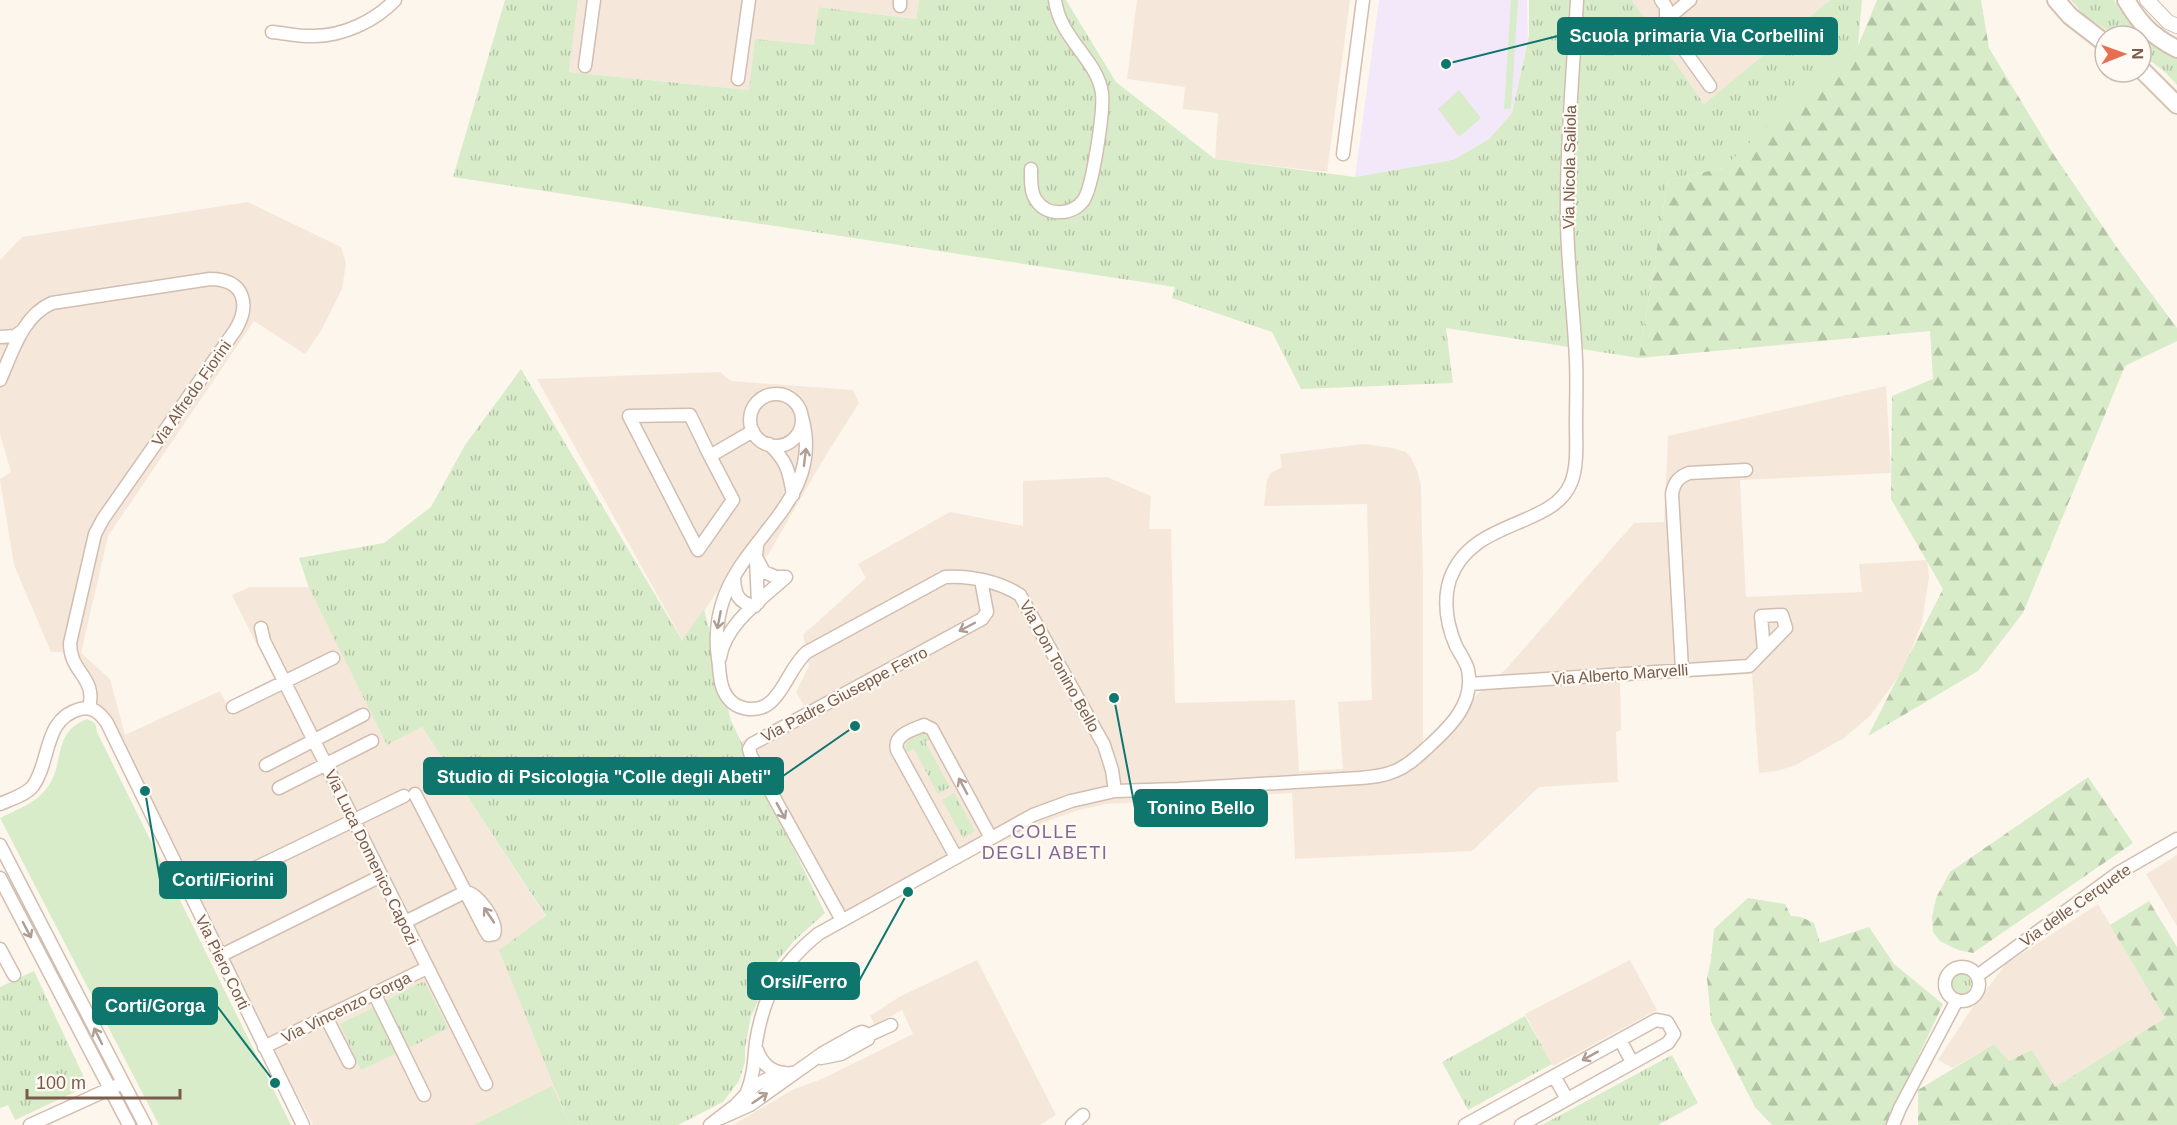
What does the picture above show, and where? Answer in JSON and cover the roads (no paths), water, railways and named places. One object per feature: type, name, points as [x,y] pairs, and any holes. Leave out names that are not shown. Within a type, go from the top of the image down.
[{"type":"main road","points":[[2056,0],[2070,16],[2093,34]]},
{"type":"main road","points":[[2126,0],[2143,25],[2156,38],[2177,49]]},
{"type":"main road","points":[[2153,81],[2177,105]]},
{"type":"street","points":[[272,32],[313,36],[338,34],[370,20],[395,0]]},
{"type":"street","points":[[585,66],[594,0]]},
{"type":"street","points":[[738,79],[749,0]]},
{"type":"street","points":[[1031,169],[1032,188],[1036,201],[1050,211],[1064,213],[1076,208],[1084,200],[1091,185],[1102,92],[1095,73],[1062,26],[1056,11],[1055,0]]},
{"type":"street","points":[[1343,153],[1363,0]]},
{"type":"street","name":"Via Nicola Saliola","points":[[1469,684],[1468,669],[1456,645],[1447,616],[1446,602],[1450,580],[1463,556],[1473,545],[1560,500],[1567,491],[1574,470],[1576,358],[1567,227],[1567,181],[1576,0]]},
{"type":"street","points":[[1660,0],[1666,7],[1667,26],[1710,86]]},
{"type":"street","points":[[1666,20],[1689,0]]},
{"type":"street","points":[[2065,0],[2070,16]]},
{"type":"street","points":[[2147,0],[2168,22],[2177,26]]},
{"type":"street","name":"Via Alfredo Fiorini","points":[[5,347],[40,311],[52,303],[198,280],[219,279],[238,289],[244,301],[243,314],[236,329],[103,519],[95,534],[70,643],[73,662],[92,690],[89,708]]},
{"type":"street","points":[[1,378],[5,347]]},
{"type":"street","points":[[769,444],[784,444],[794,438],[801,427],[800,409],[790,398],[774,394],[765,396],[754,407],[751,415],[753,431],[757,437],[769,444],[787,466],[793,495]]},
{"type":"street","points":[[690,415],[710,456],[733,500],[698,550],[628,416],[690,415]]},
{"type":"street","name":"Via Don Tonino Bello","points":[[802,417],[807,447],[804,470],[793,495],[757,551],[734,578],[725,595],[719,617],[716,642],[722,687],[728,698],[742,707],[758,708],[771,701],[798,661],[812,649],[945,577],[954,576],[1007,586],[1020,595],[1107,752],[1115,791]]},
{"type":"street","points":[[710,456],[753,431]]},
{"type":"street","points":[[1682,669],[1673,486],[1682,475],[1689,473],[1746,470]]},
{"type":"street","points":[[734,578],[739,599],[748,605],[756,605],[757,551]]},
{"type":"street","name":"Via Don Tonino Bello","points":[[719,665],[726,638],[786,577],[776,577],[764,572],[757,551]]},
{"type":"street","name":"Via Padre Giuseppe Ferro","points":[[842,920],[748,749],[752,744],[781,728],[982,620],[987,612],[981,580]]},
{"type":"street","name":"Via Luca Domenico Capozi","points":[[261,628],[264,641],[486,1084]]},
{"type":"street","name":"Via Alberto Marvelli","points":[[1469,684],[1749,666],[1764,651]]},
{"type":"street","points":[[234,707],[333,658]]},
{"type":"street","points":[[747,1092],[753,1078],[760,1019],[768,995],[786,964],[799,950],[818,934],[842,920],[1051,807],[1115,791],[1360,778],[1386,774],[1408,765],[1454,722],[1463,709],[1469,684]]},
{"type":"street","points":[[0,804],[25,793],[32,787],[41,768],[52,732],[61,720],[74,711],[89,708]]},
{"type":"street","name":"Via Piero Corti","points":[[89,708],[99,713],[106,723],[303,1125]]},
{"type":"street","points":[[266,765],[363,715]]},
{"type":"street","points":[[956,857],[897,750],[896,743],[899,737],[924,725],[932,729],[991,838]]},
{"type":"street","points":[[279,788],[372,741]]},
{"type":"street","points":[[253,869],[409,795],[465,892],[405,922]]},
{"type":"street","name":"Via delle Cerquete","points":[[1977,976],[2118,873],[2177,839]]},
{"type":"street","points":[[0,845],[145,1125]]},
{"type":"street","points":[[220,956],[381,876]]},
{"type":"street","points":[[0,878],[129,1125]]},
{"type":"street","points":[[0,949],[14,975]]},
{"type":"street","points":[[1967,967],[1977,976],[1979,982],[1975,994],[1970,999],[1957,1000],[1951,997],[1945,986],[1949,973],[1954,969],[1967,967]]},
{"type":"street","name":"Via Vincenzo Gorga","points":[[264,1047],[427,968]]},
{"type":"street","points":[[374,993],[424,1095]]},
{"type":"street","points":[[1893,1125],[1957,1000]]},
{"type":"street","points":[[326,1017],[349,1062]]},
{"type":"street","points":[[1465,1125],[1656,1020],[1667,1022],[1674,1034],[1668,1043],[1521,1125]]},
{"type":"street","points":[[710,1125],[750,1105],[823,1053],[857,1034],[862,1032],[869,1035],[891,1025]]},
{"type":"street","points":[[1620,1040],[1632,1062]]},
{"type":"street","points":[[756,1046],[761,1060],[771,1070],[784,1073],[795,1072]]},
{"type":"street","points":[[721,1118],[747,1092],[768,1078],[795,1072]]},
{"type":"street","points":[[1554,1076],[1567,1099]]},
{"type":"street","points":[[30,1125],[122,1082]]},
{"type":"street","points":[[1072,1125],[1083,1115]]},
{"type":"place","name":"Scuola primaria Via Corbellini","points":[[1446,64]]},
{"type":"place","name":"Tonino Bello","points":[[1114,698]]},
{"type":"place","name":"Studio di Psicologia \"Colle degli Abeti\"","points":[[855,726]]},
{"type":"place","name":"Corti/Fiorini","points":[[145,791]]},
{"type":"place","name":"Orsi/Ferro","points":[[908,892]]},
{"type":"place","name":"Corti/Gorga","points":[[275,1083]]},
{"type":"district","name":"COLLE DEGLI ABETI","points":[[1045,842]]}]
